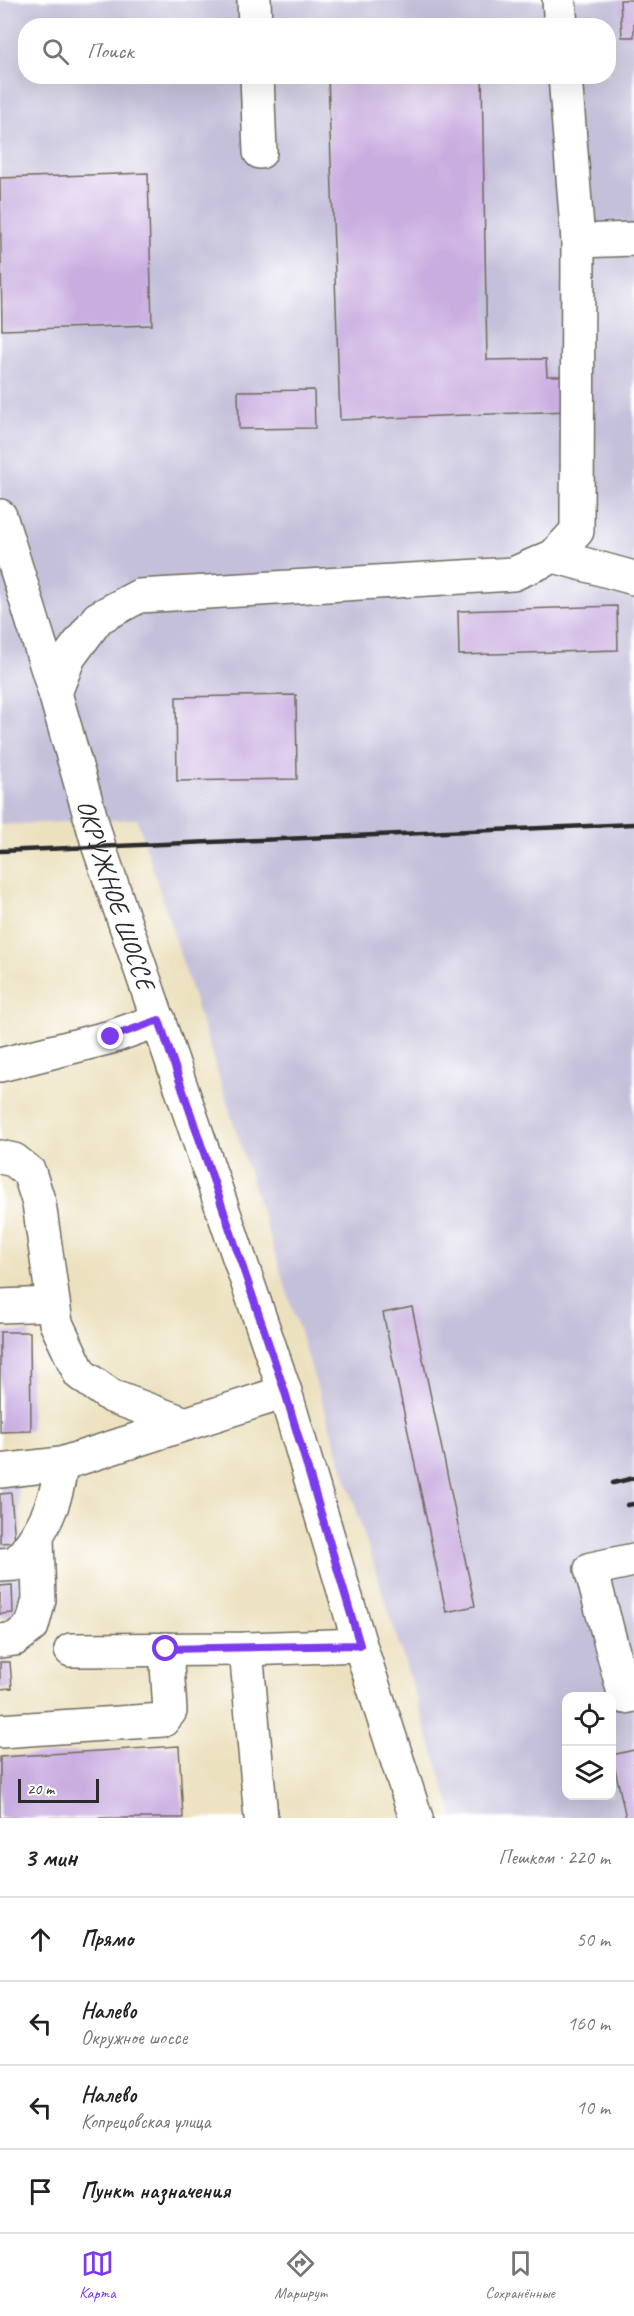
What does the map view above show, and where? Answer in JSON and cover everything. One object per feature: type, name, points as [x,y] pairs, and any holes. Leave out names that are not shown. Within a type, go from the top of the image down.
[{"type":"street","points":[[254,0],[255,18]]},
{"type":"street","points":[[559,0],[560,18]]},
{"type":"street","points":[[257,84],[260,152]]},
{"type":"street","points":[[56,693],[69,657],[98,618],[139,596],[513,574],[554,556],[577,531],[578,241],[566,84]]},
{"type":"street","points":[[578,241],[634,239]]},
{"type":"street","name":"ОКРУЖНОЕ ШОССЕ","points":[[0,516],[14,607],[56,693],[99,847],[285,1392],[360,1645],[416,1818]]},
{"type":"street","points":[[554,556],[634,578]]},
{"type":"street","points":[[0,1065],[111,1037],[159,1020]]},
{"type":"street","points":[[0,1157],[14,1160],[29,1172],[39,1203],[56,1323],[80,1374],[111,1396],[186,1424]]},
{"type":"street","points":[[0,1306],[53,1304]]},
{"type":"street","points":[[0,1471],[61,1464],[285,1392]]},
{"type":"street","points":[[0,1565],[16,1564],[37,1538],[53,1501],[59,1482],[61,1464]]},
{"type":"street","points":[[0,1641],[15,1639],[32,1626],[39,1600],[37,1538]]},
{"type":"street","points":[[634,1560],[591,1569],[625,1697],[634,1695]]},
{"type":"street","points":[[71,1650],[246,1649],[360,1645]]},
{"type":"street","points":[[0,1731],[163,1720],[170,1711],[166,1649]]},
{"type":"street","points":[[246,1649],[261,1818]]},
{"type":"shaded area","points":[[0,0],[634,0],[634,1818],[454,1818],[137,819],[0,825]]},
{"type":"shaded area","points":[[17,1469],[26,1616],[0,1617],[0,1471]]},
{"type":"building","points":[[620,0],[634,0],[634,37],[622,37]]},
{"type":"building","points":[[328,84],[482,84],[487,360],[546,359],[547,376],[591,376],[593,410],[340,420]]},
{"type":"building","points":[[148,173],[152,325],[2,330],[0,178]]},
{"type":"building","points":[[314,390],[315,428],[239,429],[238,391]]},
{"type":"building","points":[[617,606],[618,650],[459,655],[458,611]]},
{"type":"building","points":[[296,695],[297,779],[177,781],[176,697]]},
{"type":"building","points":[[412,1307],[475,1606],[446,1612],[383,1313]]},
{"type":"building","points":[[0,1332],[30,1332],[31,1431],[0,1432]]},
{"type":"building","points":[[11,1493],[15,1542],[0,1543],[0,1494]]},
{"type":"building","points":[[12,1585],[13,1613],[0,1614],[0,1586]]},
{"type":"building","points":[[0,1662],[10,1662],[12,1688],[0,1689]]},
{"type":"building","points":[[179,1746],[183,1818],[0,1818],[0,1757]]},
{"type":"building","points":[[634,1750],[634,1818],[626,1818],[616,1773],[616,1754]]},
{"type":"railway","points":[[0,851],[634,824]]},
{"type":"railway","points":[[613,1483],[634,1478]]},
{"type":"railway","points":[[627,1505],[634,1504]]},
{"type":"route","points":[[111,1037],[159,1020],[285,1392],[360,1645],[166,1649]]}]
